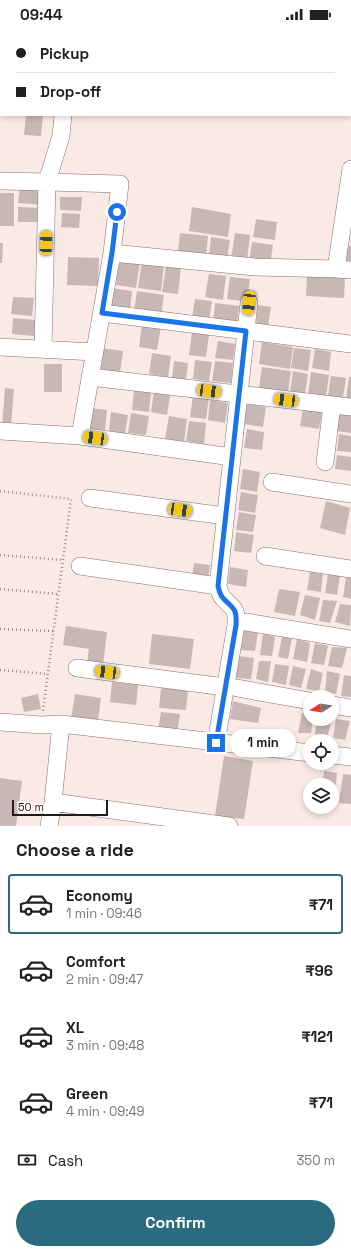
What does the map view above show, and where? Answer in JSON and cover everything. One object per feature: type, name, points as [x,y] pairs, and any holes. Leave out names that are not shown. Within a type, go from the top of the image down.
[{"type":"street","points":[[43,350],[47,182],[61,136],[63,116]]},
{"type":"street","points":[[112,253],[255,267],[344,269],[351,170]]},
{"type":"street","points":[[0,181],[120,184],[112,253],[80,436]]},
{"type":"street","points":[[216,743],[231,688],[236,616],[234,608],[222,597],[218,586],[249,303]]},
{"type":"street","points":[[102,313],[351,344]]},
{"type":"street","points":[[0,347],[94,352]]},
{"type":"street","points":[[90,377],[351,407]]},
{"type":"street","points":[[325,462],[332,405]]},
{"type":"street","points":[[0,431],[80,436],[232,457]]},
{"type":"street","points":[[272,482],[351,494]]},
{"type":"street","points":[[90,498],[225,516]]},
{"type":"street","points":[[265,556],[351,569]]},
{"type":"street","points":[[80,566],[218,586]]},
{"type":"street","points":[[246,622],[351,639]]},
{"type":"street","points":[[77,668],[231,688],[303,700]]},
{"type":"street","points":[[339,705],[351,708]]},
{"type":"street","points":[[0,722],[42,725],[61,724],[303,752]]},
{"type":"street","points":[[49,826],[61,724]]},
{"type":"street","points":[[339,756],[351,758]]},
{"type":"street","points":[[53,802],[229,826]]},
{"type":"path","points":[[0,491],[71,499],[42,725]]},
{"type":"path","points":[[0,555],[62,560]]},
{"type":"path","points":[[0,589],[58,594]]},
{"type":"path","points":[[0,628],[53,631]]},
{"type":"path","points":[[0,670],[48,674]]},
{"type":"building","points":[[26,116],[43,116],[41,136],[24,135]]},
{"type":"building","points":[[20,186],[42,187],[41,205],[18,203]]},
{"type":"building","points":[[0,193],[14,193],[14,226],[0,226]]},
{"type":"building","points":[[60,197],[82,197],[81,211],[60,210]]},
{"type":"building","points":[[18,207],[43,208],[42,222],[18,222]]},
{"type":"building","points":[[192,207],[231,214],[228,237],[189,231]]},
{"type":"building","points":[[62,213],[80,214],[79,228],[61,227]]},
{"type":"building","points":[[256,219],[277,222],[275,240],[253,237]]},
{"type":"building","points":[[180,233],[208,236],[206,256],[178,252]]},
{"type":"building","points":[[235,233],[250,235],[247,261],[231,259]]},
{"type":"building","points":[[211,237],[230,240],[227,259],[209,256]]},
{"type":"building","points":[[252,242],[273,245],[270,265],[249,262]]},
{"type":"building","points":[[0,243],[3,243],[2,263],[0,263]]},
{"type":"building","points":[[347,246],[351,246],[351,266],[344,265]]},
{"type":"building","points":[[68,257],[99,258],[98,286],[67,285]]},
{"type":"building","points":[[119,259],[140,262],[136,288],[116,285]]},
{"type":"building","points":[[142,261],[164,265],[161,291],[138,288]]},
{"type":"building","points":[[166,266],[181,268],[178,294],[162,292]]},
{"type":"building","points":[[209,274],[226,276],[223,300],[205,297]]},
{"type":"building","points":[[307,276],[345,277],[344,298],[306,296]]},
{"type":"building","points":[[230,277],[250,279],[247,302],[227,299]]},
{"type":"building","points":[[111,288],[132,291],[130,309],[108,306]]},
{"type":"building","points":[[137,291],[164,295],[161,315],[134,311]]},
{"type":"building","points":[[13,297],[34,298],[32,316],[11,314]]},
{"type":"building","points":[[195,299],[212,301],[209,321],[192,318]]},
{"type":"building","points":[[215,303],[239,306],[237,324],[213,321]]},
{"type":"building","points":[[258,305],[271,307],[268,326],[256,324]]},
{"type":"building","points":[[13,318],[35,320],[34,336],[12,334]]},
{"type":"building","points":[[142,323],[161,326],[157,350],[139,347]]},
{"type":"building","points":[[192,332],[209,335],[206,357],[189,355]]},
{"type":"building","points":[[218,341],[235,344],[233,360],[215,358]]},
{"type":"building","points":[[262,342],[293,347],[290,369],[259,364]]},
{"type":"building","points":[[102,348],[123,351],[120,372],[99,369]]},
{"type":"building","points":[[294,348],[311,350],[308,371],[291,368]]},
{"type":"building","points":[[315,349],[331,352],[329,371],[312,368]]},
{"type":"building","points":[[152,353],[171,356],[168,377],[149,374]]},
{"type":"building","points":[[195,360],[212,362],[209,381],[193,379]]},
{"type":"building","points":[[174,361],[188,363],[186,380],[172,378]]},
{"type":"building","points":[[215,361],[233,363],[231,383],[212,381]]},
{"type":"building","points":[[44,364],[62,364],[62,392],[44,392]]},
{"type":"building","points":[[262,367],[291,371],[288,392],[259,388]]},
{"type":"building","points":[[293,371],[308,374],[305,394],[290,392]]},
{"type":"building","points":[[311,372],[329,375],[326,397],[308,395]]},
{"type":"building","points":[[331,376],[346,378],[343,398],[328,396]]},
{"type":"building","points":[[349,377],[351,377],[351,399],[346,398]]},
{"type":"building","points":[[5,388],[14,389],[11,427],[2,426]]},
{"type":"building","points":[[134,390],[151,393],[149,412],[132,410]]},
{"type":"building","points":[[154,392],[170,395],[167,415],[151,412]]},
{"type":"building","points":[[193,395],[209,397],[206,419],[190,417]]},
{"type":"building","points":[[210,400],[228,403],[225,423],[208,420]]},
{"type":"building","points":[[247,404],[266,407],[263,427],[244,424]]},
{"type":"building","points":[[89,408],[107,410],[105,430],[86,428]]},
{"type":"building","points":[[303,409],[322,412],[319,429],[300,426]]},
{"type":"building","points":[[111,412],[128,415],[125,434],[109,431]]},
{"type":"building","points":[[131,413],[149,416],[146,435],[128,433]]},
{"type":"building","points":[[339,413],[351,415],[351,433],[336,431]]},
{"type":"building","points":[[169,416],[187,419],[184,442],[165,439]]},
{"type":"building","points":[[189,421],[206,423],[204,444],[186,441]]},
{"type":"building","points":[[247,429],[264,432],[262,450],[244,448]]},
{"type":"building","points":[[339,434],[351,436],[351,452],[337,451]]},
{"type":"building","points":[[337,455],[351,457],[351,471],[335,469]]},
{"type":"building","points":[[243,469],[260,472],[257,492],[240,489]]},
{"type":"building","points":[[241,492],[258,495],[255,513],[238,510]]},
{"type":"building","points":[[326,501],[350,508],[345,535],[320,528]]},
{"type":"building","points":[[239,512],[256,515],[253,532],[236,530]]},
{"type":"building","points":[[236,532],[254,535],[251,553],[234,551]]},
{"type":"building","points":[[194,563],[210,565],[208,579],[192,577]]},
{"type":"building","points":[[230,567],[248,570],[246,587],[228,584]]},
{"type":"building","points":[[310,572],[323,574],[321,592],[307,590]]},
{"type":"building","points":[[328,574],[340,576],[337,595],[325,593]]},
{"type":"building","points":[[346,577],[351,577],[351,599],[343,597]]},
{"type":"building","points":[[279,589],[300,592],[295,616],[274,612]]},
{"type":"building","points":[[305,595],[320,598],[315,620],[300,615]]},
{"type":"building","points":[[323,600],[337,601],[330,623],[319,621]]},
{"type":"building","points":[[340,604],[351,605],[350,626],[335,622]]},
{"type":"building","points":[[66,626],[107,632],[103,665],[87,663],[89,649],[63,645]]},
{"type":"building","points":[[244,629],[258,632],[255,651],[241,650]]},
{"type":"building","points":[[263,633],[275,637],[272,656],[260,655]]},
{"type":"building","points":[[152,634],[194,639],[190,669],[149,664]]},
{"type":"building","points":[[282,637],[292,638],[288,659],[278,657]]},
{"type":"building","points":[[297,639],[310,643],[307,662],[293,659]]},
{"type":"building","points":[[315,643],[328,646],[324,665],[311,663]]},
{"type":"building","points":[[332,647],[347,648],[342,668],[328,666]]},
{"type":"building","points":[[239,656],[254,658],[251,679],[236,678]]},
{"type":"building","points":[[259,661],[271,661],[268,682],[256,679]]},
{"type":"building","points":[[275,664],[289,666],[286,685],[272,682]]},
{"type":"building","points":[[293,666],[306,669],[301,688],[289,685]]},
{"type":"building","points":[[311,669],[323,673],[319,690],[306,689]]},
{"type":"building","points":[[327,671],[340,674],[337,690],[325,690]]},
{"type":"building","points":[[344,675],[351,676],[351,697],[341,696]]},
{"type":"building","points":[[112,682],[138,685],[136,705],[110,702]]},
{"type":"building","points":[[161,688],[188,690],[186,710],[159,708]]},
{"type":"building","points":[[38,694],[41,709],[24,712],[21,698]]},
{"type":"building","points":[[75,694],[101,698],[97,728],[70,724]]},
{"type":"building","points":[[233,701],[261,708],[258,723],[230,719]]},
{"type":"building","points":[[161,712],[180,714],[177,733],[158,730]]},
{"type":"building","points":[[303,713],[303,726],[312,726],[311,733],[298,733]]},
{"type":"building","points":[[339,719],[350,721],[345,740],[339,739],[339,734],[334,734],[335,726],[339,726]]},
{"type":"building","points":[[316,726],[330,726],[328,734],[315,734]]},
{"type":"building","points":[[224,756],[253,761],[244,819],[215,816]]},
{"type":"building","points":[[324,771],[337,773],[336,778],[323,778]]},
{"type":"building","points":[[343,774],[351,775],[351,804],[339,803]]},
{"type":"building","points":[[0,778],[22,781],[16,826],[0,826]]},
{"type":"route","points":[[117,212],[102,313],[246,331],[218,586],[222,597],[234,608],[236,625],[216,743]]}]
